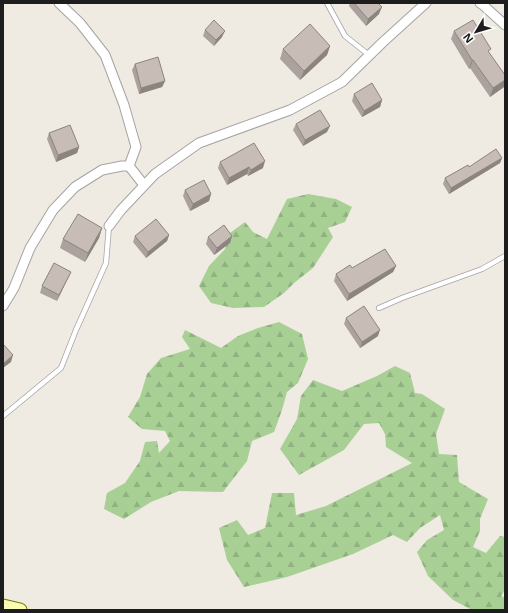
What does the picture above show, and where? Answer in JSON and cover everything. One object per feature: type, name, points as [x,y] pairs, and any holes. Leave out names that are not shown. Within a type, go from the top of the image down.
[{"type":"main road","points":[[3,606],[20,610]]},
{"type":"street","points":[[59,3],[80,23],[105,55],[124,105],[136,147],[128,166]]},
{"type":"street","points":[[109,226],[121,210],[155,174],[199,143],[290,110],[342,82],[426,3]]},
{"type":"street","points":[[480,3],[505,25]]},
{"type":"street","points":[[3,306],[14,288],[30,248],[53,210],[75,188],[102,170],[122,166],[128,166],[144,185]]},
{"type":"lane","points":[[327,3],[345,36],[369,56]]},
{"type":"lane","points":[[3,416],[61,368],[106,263],[109,226]]},
{"type":"lane","points":[[379,308],[402,298],[482,269],[505,256]]},
{"type":"green space","points":[[308,194],[336,199],[352,207],[345,222],[328,228],[333,237],[313,268],[284,293],[264,307],[233,308],[211,303],[199,286],[209,266],[225,249],[230,233],[245,222],[253,232],[267,239],[287,199]]},
{"type":"green space","points":[[279,322],[302,334],[308,359],[298,383],[287,392],[274,432],[252,441],[247,461],[223,492],[179,491],[151,502],[124,519],[104,509],[107,493],[125,483],[140,461],[145,442],[157,441],[159,453],[170,441],[165,431],[142,429],[128,417],[140,397],[147,374],[161,358],[190,349],[182,337],[185,330],[221,348],[238,336]]},
{"type":"green space","points":[[395,366],[410,373],[415,393],[422,394],[445,409],[436,434],[439,454],[457,455],[459,482],[488,499],[480,519],[480,531],[473,547],[486,553],[500,536],[505,537],[505,590],[501,596],[505,598],[505,610],[472,610],[453,600],[428,576],[417,552],[427,540],[444,530],[440,515],[420,528],[407,542],[393,535],[353,554],[287,577],[244,587],[227,560],[219,528],[237,520],[248,535],[265,528],[272,493],[294,493],[296,515],[326,506],[412,463],[386,447],[385,434],[379,423],[364,424],[344,450],[299,475],[280,449],[297,419],[301,396],[313,380],[342,391],[377,376]]},
{"type":"building","points":[[354,3],[378,3],[382,7],[368,19]]},
{"type":"building","points":[[214,20],[225,31],[216,40],[205,30]]},
{"type":"building","points":[[473,20],[491,49],[488,51],[505,75],[505,80],[493,88],[472,60],[454,31]]},
{"type":"building","points":[[310,24],[330,46],[304,71],[283,49]]},
{"type":"building","points":[[158,57],[165,81],[141,88],[135,64]]},
{"type":"building","points":[[372,83],[382,100],[364,111],[354,94]]},
{"type":"building","points":[[320,110],[330,126],[305,140],[296,124]]},
{"type":"building","points":[[70,125],[79,147],[58,155],[49,133]]},
{"type":"building","points":[[254,143],[265,161],[251,170],[249,167],[229,178],[220,162]]},
{"type":"building","points":[[496,149],[502,158],[451,188],[445,178],[468,165],[469,167]]},
{"type":"building","points":[[204,180],[211,194],[193,204],[185,190]]},
{"type":"building","points":[[78,214],[102,228],[88,253],[63,239]]},
{"type":"building","points":[[156,219],[169,235],[148,252],[135,236]]},
{"type":"building","points":[[224,225],[232,236],[217,248],[208,237]]},
{"type":"building","points":[[385,249],[396,266],[349,294],[336,274],[350,265],[352,268]]},
{"type":"building","points":[[54,263],[71,272],[59,295],[42,286]]},
{"type":"building","points":[[364,306],[380,330],[362,342],[346,318]]},
{"type":"building","points":[[3,344],[13,355],[3,364]]}]
